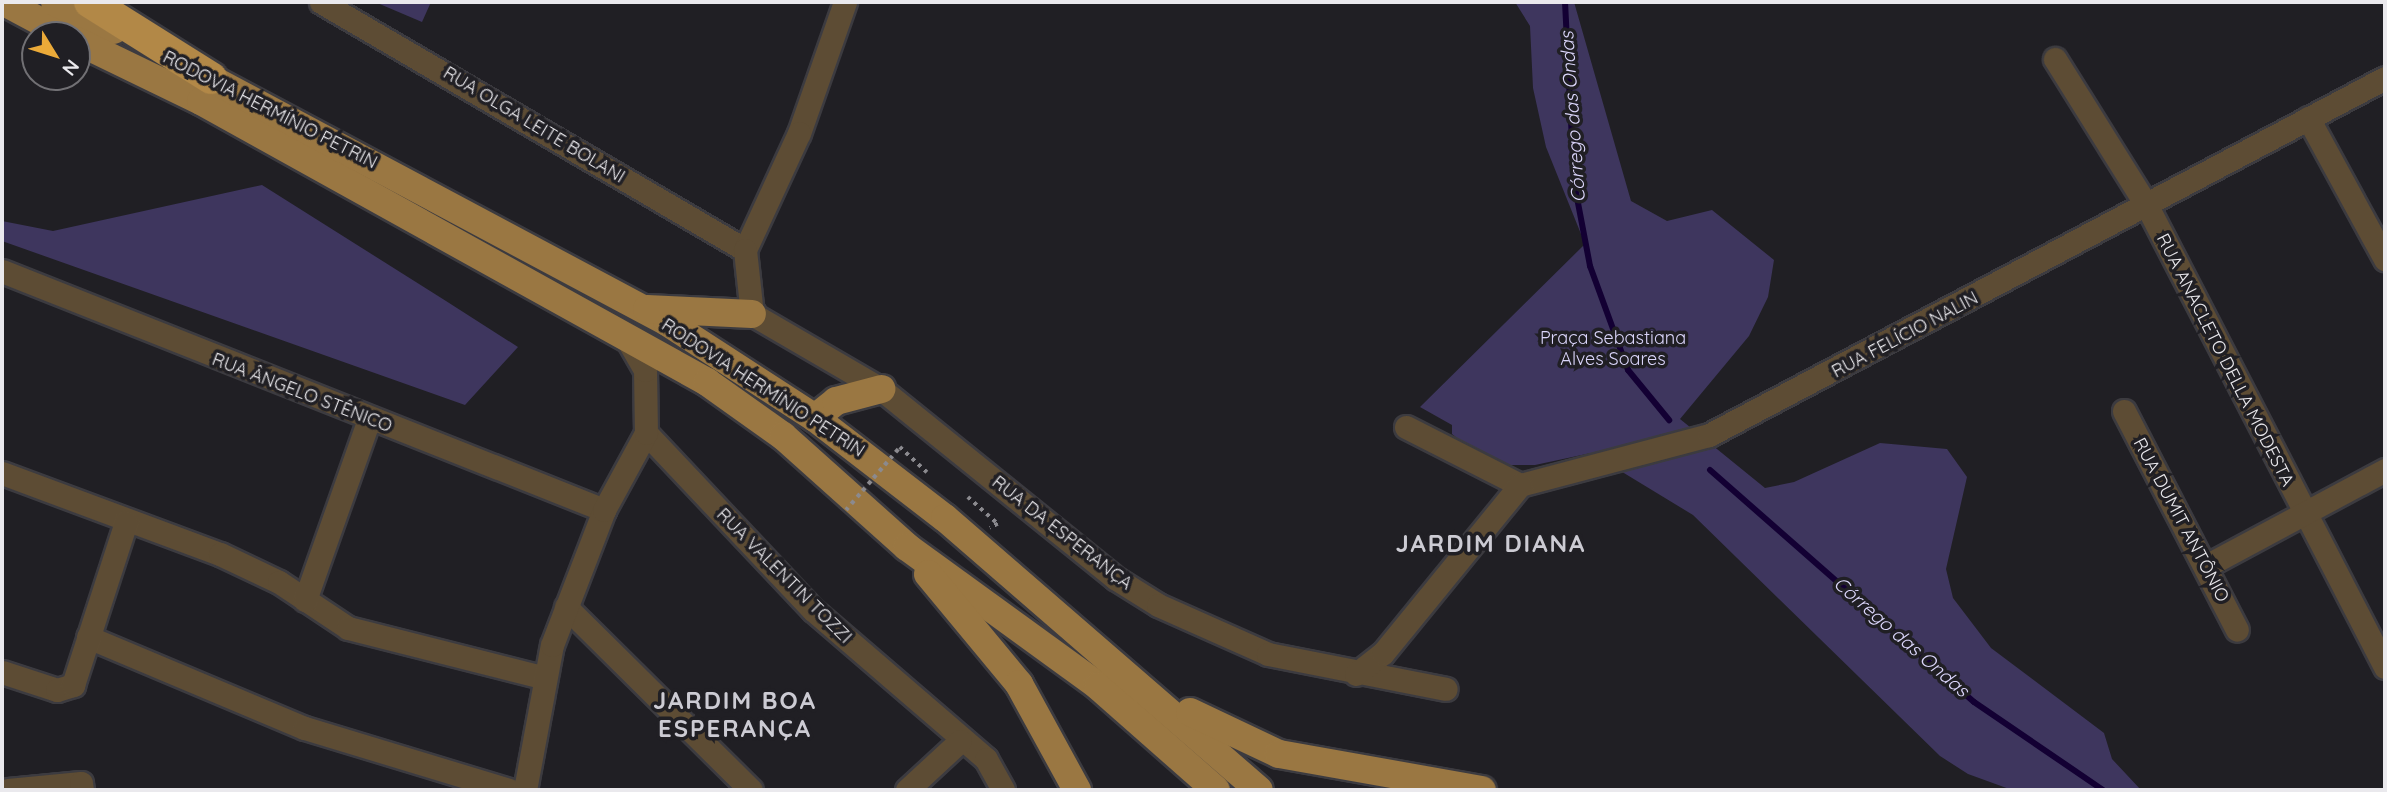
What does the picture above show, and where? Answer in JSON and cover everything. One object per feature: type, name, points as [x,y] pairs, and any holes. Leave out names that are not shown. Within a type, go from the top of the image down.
[{"type":"highway","points":[[90,2],[211,78]]},
{"type":"main road","points":[[4,2],[40,21]]},
{"type":"main road","name":"RODOVIA HERMÍNIO PETRIN","points":[[55,2],[211,78],[636,308],[815,418],[1073,626],[1259,790]]},
{"type":"main road","name":"RODOVIA HERMÍNIO PETRIN","points":[[91,48],[406,212],[628,341],[707,382],[783,436],[907,547],[1098,686],[1216,790]]},
{"type":"main road","points":[[636,308],[752,314]]},
{"type":"main road","points":[[815,418],[836,401],[881,389]]},
{"type":"main road","points":[[907,547],[1019,684],[1077,790]]},
{"type":"main road","points":[[1073,626],[1220,731],[1316,764],[1482,790]]},
{"type":"street","name":"RUA OLGA LEITE BOLANI","points":[[321,2],[745,250]]},
{"type":"street","points":[[752,314],[745,250],[799,133],[845,2]]},
{"type":"street","name":"RUA ANACLETO DELLA MODESTA","points":[[2055,59],[2147,206],[2303,514],[2385,667]]},
{"type":"street","name":"RUA FELÍCIO NALIN","points":[[1520,485],[1570,467],[1657,453],[1752,416],[2385,78]]},
{"type":"street","points":[[2308,118],[2385,259]]},
{"type":"street","name":"RUA ÂNGELO STÊNICO","points":[[2,271],[369,419],[604,510]]},
{"type":"street","name":"RUA DA ESPERANÇA","points":[[752,314],[881,389],[1115,578],[1158,605],[1268,654],[1356,674],[1446,689]]},
{"type":"street","points":[[525,790],[542,677],[604,510],[646,433],[645,370],[628,341]]},
{"type":"street","name":"RUA DUMIT ANTÔNIO","points":[[2124,411],[2237,630]]},
{"type":"street","points":[[305,600],[369,419]]},
{"type":"street","points":[[1356,674],[1391,644],[1520,485],[1406,427]]},
{"type":"street","name":"RUA VALENTIN TOZZI","points":[[646,433],[813,610],[960,741],[986,759],[1003,790]]},
{"type":"street","points":[[2206,566],[2385,470]]},
{"type":"street","points":[[2,473],[125,522],[220,554],[305,600],[348,628],[542,677]]},
{"type":"street","points":[[2,672],[57,690],[72,685],[125,522]]},
{"type":"street","points":[[566,607],[751,790]]},
{"type":"street","points":[[88,636],[305,728],[509,790]]},
{"type":"street","points":[[907,790],[960,741]]},
{"type":"street","points":[[8,790],[82,787]]},
{"type":"path","points":[[846,510],[900,447]]},
{"type":"green space","points":[[375,2],[431,2],[422,22]]},
{"type":"green space","name":"Praça Sebastiana Alves Soares","points":[[1515,2],[1574,2],[1631,201],[1667,221],[1712,210],[1774,260],[1768,297],[1749,336],[1680,419],[1765,488],[1794,482],[1880,443],[1947,449],[1967,477],[1946,569],[1953,598],[1991,648],[2104,733],[2112,759],[2141,790],[2012,790],[1968,774],[1940,756],[1693,515],[1591,453],[1535,465],[1505,465],[1478,455],[1452,434],[1452,425],[1420,407],[1585,244],[1546,147],[1533,88],[1530,26]]},
{"type":"green space","points":[[262,185],[518,347],[465,405],[2,241],[2,221],[53,231]]},
{"type":"waterway","name":"Córrego das Ondas","points":[[1565,2],[1574,182],[1590,266],[1628,370],[1669,420]]},
{"type":"waterway","name":"Córrego das Ondas","points":[[1710,470],[1974,702],[2103,790]]},
{"type":"district","name":"JARDIM DIANA","points":[[1491,544]]},
{"type":"district","name":"JARDIM BOA ESPERANÇA","points":[[735,715]]}]
